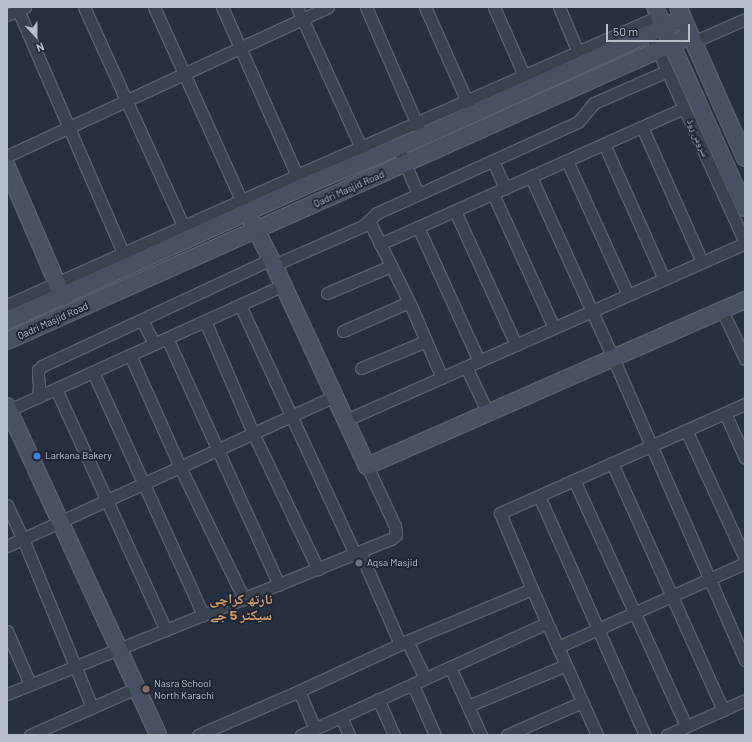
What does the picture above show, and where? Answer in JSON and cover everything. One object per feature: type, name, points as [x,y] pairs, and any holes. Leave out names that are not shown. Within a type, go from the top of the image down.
[{"type":"street","points":[[84,7],[186,233]]},
{"type":"street","points":[[7,694],[391,540],[396,535],[395,526],[273,262],[244,206],[154,7]]},
{"type":"street","points":[[222,7],[299,181]]},
{"type":"street","points":[[297,7],[364,154],[419,130],[366,7]]},
{"type":"street","points":[[7,156],[328,7]]},
{"type":"street","points":[[425,7],[469,107]]},
{"type":"street","points":[[494,7],[527,82]]},
{"type":"street","points":[[559,7],[580,57]]},
{"type":"street","points":[[7,15],[21,9],[68,127],[126,260]]},
{"type":"street","points":[[680,13],[745,158]]},
{"type":"street","name":"Qadri Masjid Road","points":[[7,321],[60,290],[299,181],[364,154],[398,147],[419,130],[527,82],[657,21],[680,13]]},
{"type":"street","points":[[691,39],[745,19]]},
{"type":"street","points":[[657,21],[665,47],[745,208]]},
{"type":"street","name":"Qadri Masjid Road","points":[[7,341],[665,47],[691,39]]},
{"type":"street","name":"سروس روڈ","points":[[665,47],[668,71],[745,243]]},
{"type":"street","points":[[38,397],[38,370],[42,366],[273,262],[363,226],[377,213],[578,122],[594,104],[668,71]]},
{"type":"street","points":[[380,244],[684,108]]},
{"type":"street","points":[[642,127],[702,262]]},
{"type":"street","points":[[604,144],[664,279]]},
{"type":"street","points":[[398,147],[418,194]]},
{"type":"street","points":[[567,160],[628,296]]},
{"type":"street","points":[[492,161],[505,188]]},
{"type":"street","points":[[7,167],[60,290],[7,305]]},
{"type":"street","points":[[531,177],[614,358],[745,660]]},
{"type":"street","points":[[492,194],[554,328]]},
{"type":"street","points":[[455,211],[516,345]]},
{"type":"street","points":[[369,221],[409,302],[442,378]]},
{"type":"street","points":[[418,227],[479,361]]},
{"type":"street","points":[[346,420],[745,243]]},
{"type":"street","points":[[327,293],[391,266]]},
{"type":"street","points":[[155,734],[136,688],[8,408],[38,397],[283,285]]},
{"type":"street","points":[[367,466],[745,300]]},
{"type":"street","points":[[343,331],[409,302]]},
{"type":"street","points":[[240,305],[358,553],[403,642],[425,678]]},
{"type":"street","points":[[722,310],[745,359]]},
{"type":"street","points":[[142,320],[154,344]]},
{"type":"street","points":[[205,321],[253,433],[318,569]]},
{"type":"street","points":[[167,338],[279,585]]},
{"type":"street","points":[[361,368],[426,342]]},
{"type":"street","points":[[130,355],[180,467],[244,599]]},
{"type":"street","points":[[466,367],[488,413]]},
{"type":"street","points":[[93,372],[203,615]]},
{"type":"street","points":[[56,388],[166,630]]},
{"type":"street","points":[[7,546],[334,396]]},
{"type":"street","points":[[596,735],[500,515],[502,512],[745,404]]},
{"type":"street","points":[[725,413],[745,458]]},
{"type":"street","points":[[686,430],[745,558]]},
{"type":"street","points":[[612,463],[723,710]]},
{"type":"street","points":[[574,480],[686,726]]},
{"type":"street","points":[[539,496],[645,735]]},
{"type":"street","points":[[7,505],[23,539],[92,707]]},
{"type":"street","points":[[558,647],[745,563]]},
{"type":"street","points":[[198,735],[299,691],[403,642],[532,589]]},
{"type":"street","points":[[299,691],[307,733],[547,623]]},
{"type":"street","points":[[7,631],[30,684]]},
{"type":"street","points":[[468,706],[566,665]]},
{"type":"street","points":[[450,667],[481,735]]},
{"type":"street","points":[[413,685],[434,735]]},
{"type":"street","points":[[30,735],[136,688]]},
{"type":"street","points":[[378,700],[394,735]]},
{"type":"street","points":[[666,735],[745,700]]},
{"type":"street","points":[[507,735],[582,702]]},
{"type":"street","points":[[341,717],[349,735]]},
{"type":"place","name":"Larkana Bakery","points":[[37,456]]},
{"type":"place","name":"Aqsa Masjid","points":[[359,563]]},
{"type":"place","name":"Nasra School North Karachi","points":[[146,689]]},
{"type":"district","name":"نارتھ کراچی سیکٹر 5 جے","points":[[241,608]]}]
